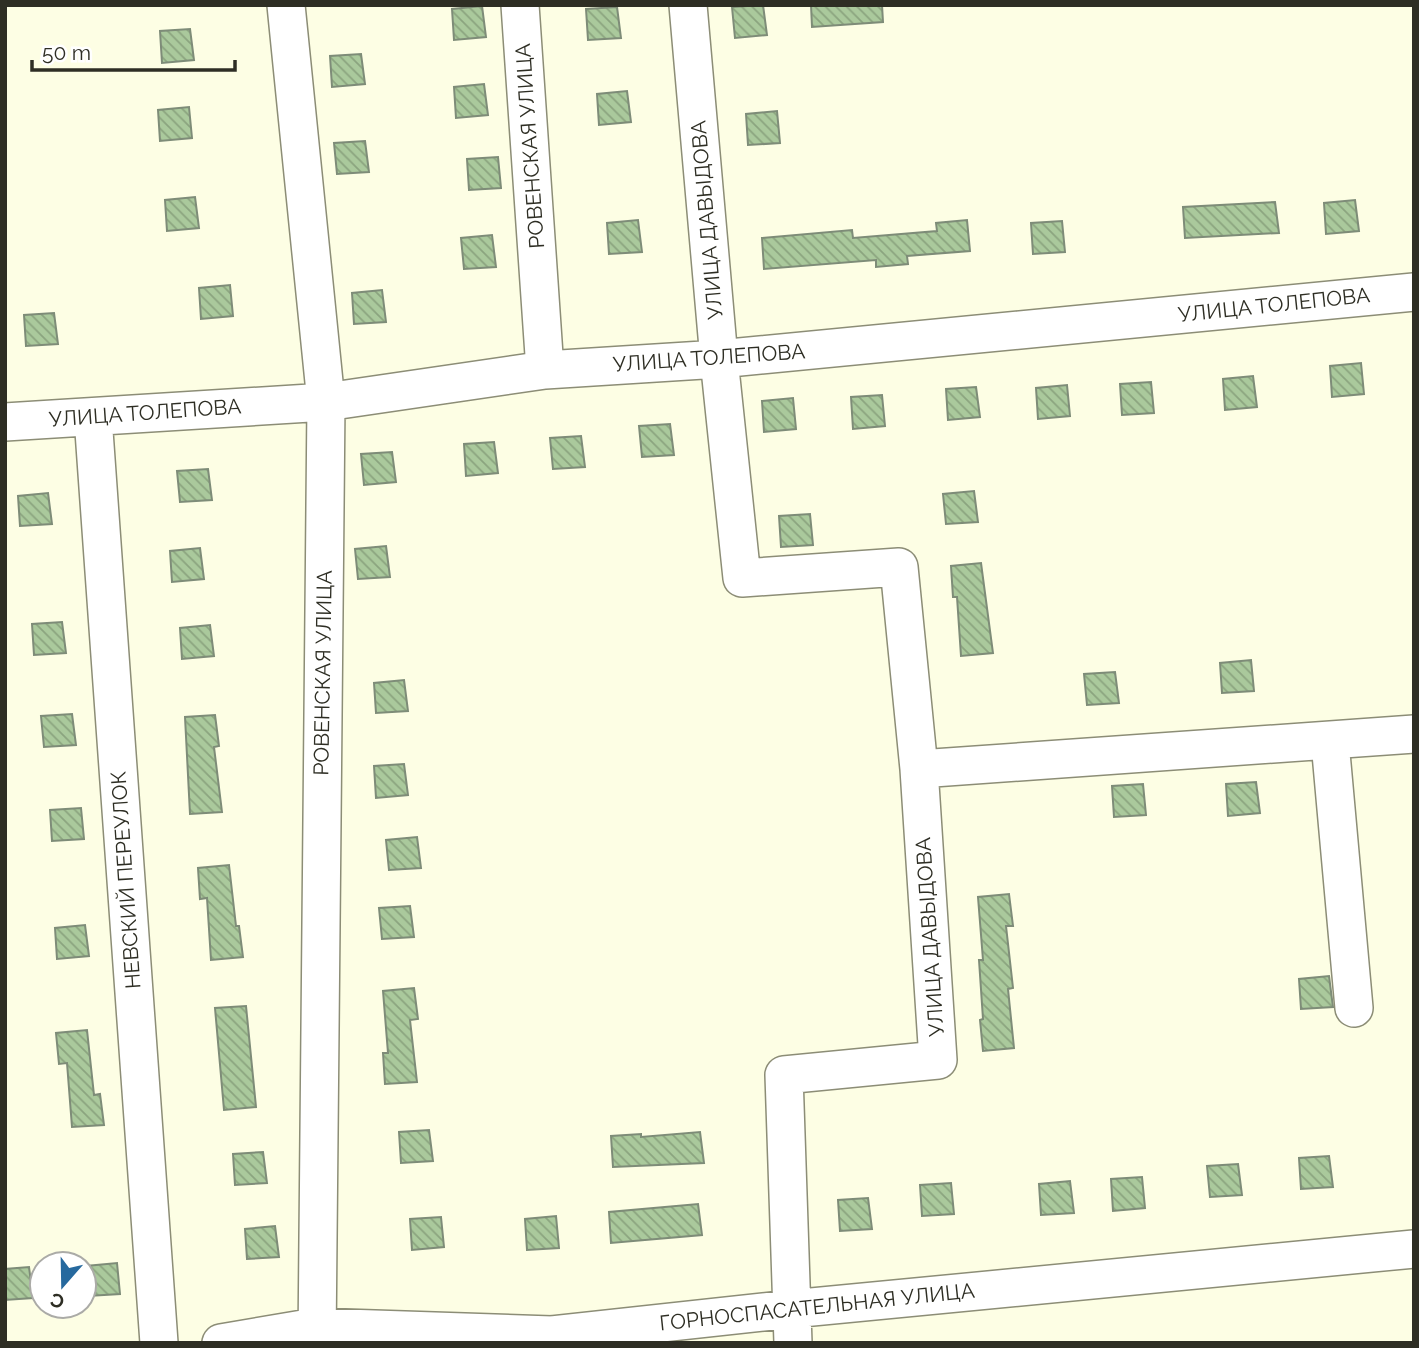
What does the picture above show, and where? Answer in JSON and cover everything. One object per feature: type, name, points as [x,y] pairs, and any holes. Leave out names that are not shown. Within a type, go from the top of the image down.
[{"type":"street","name":"РОВЕНСКАЯ УЛИЦА","points":[[286,5],[326,402],[316,1335]]},
{"type":"street","name":"РОВЕНСКАЯ УЛИЦА","points":[[520,5],[545,370]]},
{"type":"street","name":"УЛИЦА ДАВЫДОВА","points":[[688,5],[719,359],[743,578],[899,567],[919,769],[938,1060],[784,1075],[792,1326]]},
{"type":"street","name":"УЛИЦА ТОЛЕПОВА","points":[[5,422],[326,402],[545,370],[719,359],[1414,292]]},
{"type":"street","name":"НЕВСКИЙ ПЕРЕУЛОК","points":[[93,417],[159,1343]]},
{"type":"street","points":[[919,769],[1414,734]]},
{"type":"street","points":[[1330,741],[1354,1009]]},
{"type":"street","name":"ГОРНОСПАСАТЕЛЬНАЯ УЛИЦА","points":[[220,1343],[316,1335],[552,1339],[792,1326],[1414,1250]]},
{"type":"building","points":[[763,5],[767,35],[735,38],[732,7]]},
{"type":"building","points":[[811,5],[882,5],[883,22],[812,27]]},
{"type":"building","points":[[482,6],[486,37],[454,40],[452,9]]},
{"type":"building","points":[[617,7],[621,38],[588,40],[586,9]]},
{"type":"building","points":[[190,29],[194,60],[162,63],[160,31]]},
{"type":"building","points":[[361,54],[365,84],[332,87],[330,56]]},
{"type":"building","points":[[484,84],[488,115],[456,118],[454,87]]},
{"type":"building","points":[[627,91],[631,122],[599,125],[597,94]]},
{"type":"building","points":[[189,107],[192,138],[160,141],[158,110]]},
{"type":"building","points":[[777,111],[780,143],[748,145],[746,114]]},
{"type":"building","points":[[365,141],[369,172],[337,174],[334,143]]},
{"type":"building","points":[[498,157],[501,188],[469,190],[467,159]]},
{"type":"building","points":[[195,197],[199,228],[167,231],[165,200]]},
{"type":"building","points":[[1355,200],[1359,231],[1326,234],[1324,203]]},
{"type":"building","points":[[1275,202],[1279,233],[1185,238],[1183,207]]},
{"type":"building","points":[[638,220],[642,252],[609,254],[607,223]]},
{"type":"building","points":[[967,220],[970,251],[907,256],[908,264],[876,267],[876,260],[764,269],[762,238],[852,230],[853,238],[937,231],[936,223]]},
{"type":"building","points":[[1062,221],[1065,252],[1033,254],[1031,223]]},
{"type":"building","points":[[492,235],[496,267],[464,269],[461,238]]},
{"type":"building","points":[[230,285],[233,316],[201,319],[199,288]]},
{"type":"building","points":[[382,290],[386,322],[354,324],[352,293]]},
{"type":"building","points":[[54,313],[58,344],[26,346],[24,315]]},
{"type":"building","points":[[1361,363],[1364,394],[1332,397],[1330,366]]},
{"type":"building","points":[[1253,376],[1257,407],[1225,410],[1223,379]]},
{"type":"building","points":[[1151,382],[1154,413],[1122,415],[1120,384]]},
{"type":"building","points":[[1067,385],[1070,416],[1038,419],[1036,388]]},
{"type":"building","points":[[976,387],[980,417],[948,420],[946,389]]},
{"type":"building","points":[[882,395],[885,426],[853,429],[851,397]]},
{"type":"building","points":[[793,398],[796,429],[764,432],[762,401]]},
{"type":"building","points":[[670,424],[674,455],[642,457],[639,426]]},
{"type":"building","points":[[581,436],[585,467],[553,469],[550,438]]},
{"type":"building","points":[[494,442],[498,473],[466,476],[464,444]]},
{"type":"building","points":[[392,452],[396,482],[364,485],[361,454]]},
{"type":"building","points":[[208,469],[212,500],[180,502],[177,471]]},
{"type":"building","points":[[974,491],[978,522],[946,524],[943,494]]},
{"type":"building","points":[[48,493],[52,524],[20,526],[18,496]]},
{"type":"building","points":[[810,514],[813,545],[781,547],[779,516]]},
{"type":"building","points":[[386,546],[390,577],[358,579],[355,549]]},
{"type":"building","points":[[200,548],[204,579],[172,582],[170,551]]},
{"type":"building","points":[[981,563],[993,653],[961,656],[957,597],[953,597],[951,566]]},
{"type":"building","points":[[62,622],[66,653],[34,655],[32,624]]},
{"type":"building","points":[[210,625],[214,656],[182,659],[180,628]]},
{"type":"building","points":[[1251,660],[1254,691],[1222,693],[1220,663]]},
{"type":"building","points":[[1115,672],[1119,703],[1087,705],[1084,674]]},
{"type":"building","points":[[404,680],[408,711],[376,713],[374,683]]},
{"type":"building","points":[[72,714],[76,745],[44,747],[41,716]]},
{"type":"building","points":[[215,715],[219,746],[214,747],[222,812],[190,814],[185,717]]},
{"type":"building","points":[[404,764],[408,795],[376,798],[374,766]]},
{"type":"building","points":[[1256,782],[1260,813],[1228,816],[1226,784]]},
{"type":"building","points":[[1143,784],[1146,815],[1114,817],[1112,786]]},
{"type":"building","points":[[81,808],[84,839],[52,841],[50,810]]},
{"type":"building","points":[[417,837],[421,868],[389,870],[386,840]]},
{"type":"building","points":[[229,865],[236,926],[239,926],[243,957],[211,960],[207,898],[200,899],[198,868]]},
{"type":"building","points":[[1009,894],[1013,926],[1006,926],[1013,988],[1008,989],[1014,1048],[983,1051],[979,960],[983,960],[978,897]]},
{"type":"building","points":[[410,906],[414,937],[382,939],[379,908]]},
{"type":"building","points":[[85,925],[89,956],[57,959],[55,928]]},
{"type":"building","points":[[1329,976],[1333,1007],[1301,1009],[1299,979]]},
{"type":"building","points":[[414,988],[418,1019],[410,1020],[417,1082],[385,1084],[383,1053],[388,1053],[383,991]]},
{"type":"building","points":[[246,1006],[256,1107],[224,1110],[215,1008]]},
{"type":"building","points":[[87,1030],[94,1095],[100,1094],[104,1125],[72,1127],[67,1063],[59,1064],[56,1033]]},
{"type":"building","points":[[429,1130],[433,1161],[401,1163],[399,1132]]},
{"type":"building","points":[[700,1132],[704,1163],[613,1167],[611,1136],[641,1134],[641,1137]]},
{"type":"building","points":[[263,1152],[267,1183],[235,1185],[233,1154]]},
{"type":"building","points":[[1329,1156],[1333,1187],[1301,1189],[1299,1158]]},
{"type":"building","points":[[1238,1164],[1242,1195],[1210,1197],[1207,1166]]},
{"type":"building","points":[[1142,1177],[1145,1208],[1113,1211],[1111,1179]]},
{"type":"building","points":[[1070,1181],[1074,1213],[1041,1215],[1039,1184]]},
{"type":"building","points":[[951,1183],[954,1214],[922,1216],[920,1185]]},
{"type":"building","points":[[868,1198],[872,1229],[840,1231],[838,1200]]},
{"type":"building","points":[[698,1204],[702,1235],[611,1243],[609,1212]]},
{"type":"building","points":[[556,1216],[559,1248],[527,1250],[525,1219]]},
{"type":"building","points":[[441,1217],[444,1247],[412,1250],[410,1219]]},
{"type":"building","points":[[275,1226],[279,1257],[247,1259],[245,1229]]},
{"type":"building","points":[[117,1263],[120,1294],[98,1295],[98,1265]]},
{"type":"building","points":[[28,1267],[28,1298],[5,1300],[5,1269]]}]
